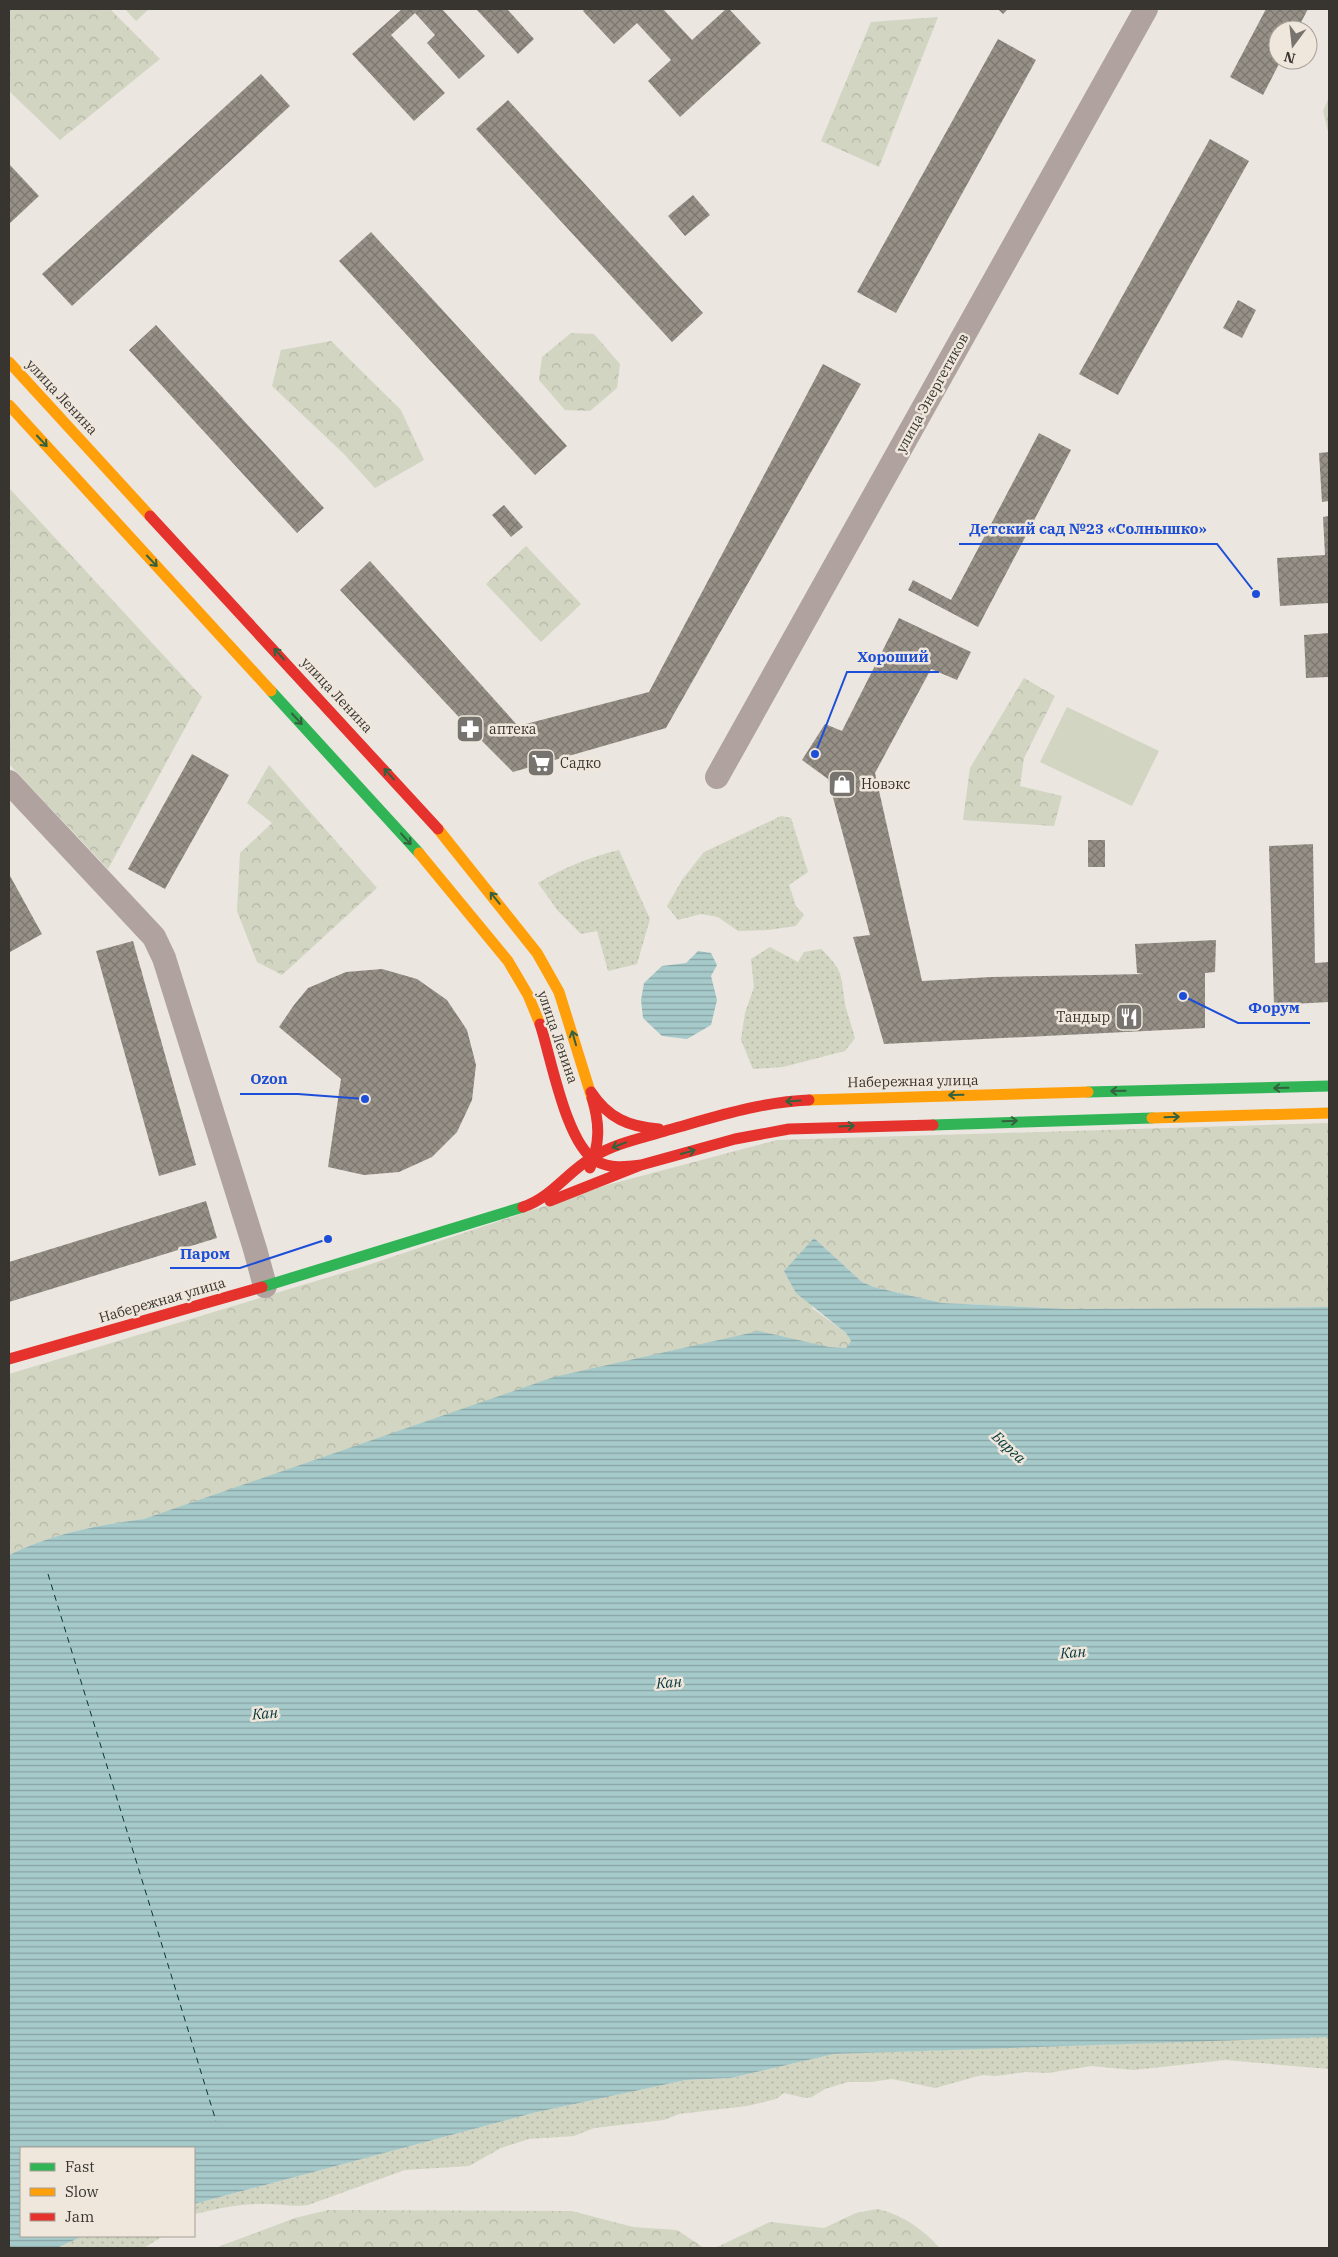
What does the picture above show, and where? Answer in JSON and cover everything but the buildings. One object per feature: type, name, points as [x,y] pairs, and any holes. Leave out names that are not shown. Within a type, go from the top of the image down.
[{"type":"main road","name":"улица Ленина","points":[[9,362],[448,840],[537,953],[559,992],[568,1016],[597,1115],[599,1132],[593,1158],[581,1148],[570,1124],[535,1009],[514,969],[502,953],[418,852],[9,405]]},
{"type":"main road","name":"улица Ленина","points":[[587,1084],[597,1102],[610,1116],[626,1124],[665,1130]]},
{"type":"main road","name":"Набережная улица","points":[[9,1359],[265,1286],[524,1207],[540,1205],[557,1194],[641,1165],[735,1139],[789,1129],[1229,1102],[1329,1086]]},
{"type":"main road","name":"Набережная улица","points":[[557,1194],[575,1170],[617,1145],[729,1112],[785,1101],[856,1097],[1229,1102],[1329,1113]]},
{"type":"main road","name":"улица Ленина","points":[[557,1194],[570,1156],[572,1138],[570,1124]]},
{"type":"main road","points":[[593,1158],[612,1167],[641,1165]]},
{"type":"street","name":"улица Энергетиков","points":[[717,777],[1146,9]]},
{"type":"street","points":[[9,782],[154,937],[164,958],[265,1286]]},
{"type":"green space","points":[[9,9],[110,9],[160,59],[60,140],[9,91]]},
{"type":"green space","points":[[125,9],[149,9],[136,21]]},
{"type":"green space","points":[[938,17],[879,167],[821,141],[871,22]]},
{"type":"green space","points":[[1329,97],[1329,136],[1323,111]]},
{"type":"green space","points":[[571,333],[594,334],[620,364],[617,388],[590,411],[565,410],[539,380],[542,357]]},
{"type":"green space","points":[[331,341],[401,410],[424,460],[375,488],[344,454],[272,386],[281,350]]},
{"type":"green space","points":[[9,488],[202,697],[108,869],[9,764]]},
{"type":"green space","points":[[526,546],[581,604],[541,642],[486,584]]},
{"type":"green space","points":[[1024,678],[1055,696],[1024,758],[1020,786],[1062,796],[1054,826],[963,820],[970,768]]},
{"type":"green space","points":[[1067,707],[1159,751],[1132,806],[1040,762]]},
{"type":"green space","points":[[269,765],[377,888],[282,975],[257,962],[237,911],[240,853],[272,823],[247,803]]},
{"type":"green space","points":[[781,816],[791,818],[808,872],[789,885],[796,906],[804,915],[796,926],[768,930],[738,931],[718,917],[701,914],[678,920],[667,906],[682,880],[704,852]]},
{"type":"green space","points":[[619,850],[650,919],[637,964],[608,971],[597,931],[581,934],[558,911],[538,883],[557,872]]},
{"type":"green space","points":[[770,947],[798,962],[804,952],[821,949],[835,964],[841,976],[846,1008],[855,1038],[845,1051],[783,1067],[753,1069],[741,1040],[745,1013],[754,987],[751,959]]},
{"type":"green space","points":[[1329,1123],[1329,1307],[1070,1309],[942,1303],[874,1287],[862,1282],[814,1238],[812,1308],[846,1333],[851,1341],[846,1348],[829,1347],[144,1519],[75,1531],[41,1541],[9,1555],[9,1374],[359,1268],[607,1185],[777,1140]]},
{"type":"green space","points":[[1329,2037],[1329,2069],[1225,2060],[1134,2070],[1091,2066],[1048,2073],[1025,2072],[996,2076],[982,2075],[935,2088],[892,2079],[848,2082],[825,2089],[812,2097],[805,2098],[784,2093],[776,2099],[747,2106],[679,2114],[664,2120],[594,2128],[574,2136],[529,2139],[501,2148],[469,2166],[405,2170],[308,2205],[247,2204],[195,2214],[195,2204],[533,2113],[686,2080],[731,2078],[834,2054]]},
{"type":"green space","points":[[877,2209],[904,2219],[940,2248],[715,2248],[770,2222],[824,2228],[856,2213]]},
{"type":"green space","points":[[328,2210],[572,2211],[633,2227],[677,2230],[704,2248],[215,2248],[295,2218]]},
{"type":"green space","points":[[81,2237],[161,2237],[144,2248],[57,2248]]},
{"type":"water","points":[[698,951],[711,953],[717,965],[711,976],[717,1000],[711,1025],[687,1039],[662,1036],[643,1018],[641,1000],[644,983],[662,966],[686,963]]},
{"type":"water","points":[[814,1238],[862,1282],[874,1287],[942,1303],[1070,1309],[1329,1307],[1329,2037],[834,2054],[731,2078],[686,2080],[533,2113],[195,2204],[195,2147],[20,2147],[20,2237],[81,2237],[57,2248],[9,2248],[9,1555],[41,1541],[75,1531],[144,1519],[554,1377],[759,1331],[829,1347],[846,1348],[851,1341],[846,1333],[796,1293],[784,1271]]},
{"type":"ferry route","points":[[48,1574],[216,2121]]},
{"type":"traffic: fast","points":[[271,691],[419,853]]},
{"type":"traffic: fast","points":[[1088,1092],[1329,1086]]},
{"type":"traffic: fast","points":[[933,1125],[1152,1118]]},
{"type":"traffic: fast","points":[[262,1287],[523,1207]]},
{"type":"traffic: slow","points":[[9,362],[150,516]]},
{"type":"traffic: slow","points":[[9,405],[271,691]]},
{"type":"traffic: slow","points":[[438,829],[537,953],[559,992],[592,1098]]},
{"type":"traffic: slow","points":[[419,853],[508,961],[528,995],[540,1024]]},
{"type":"traffic: slow","points":[[809,1100],[1088,1092]]},
{"type":"traffic: slow","points":[[1152,1118],[1329,1113]]},
{"type":"traffic: jam","points":[[150,516],[438,829]]},
{"type":"traffic: jam","points":[[540,1024],[568,1119],[585,1152],[601,1164],[624,1167],[641,1165]]},
{"type":"traffic: jam","points":[[591,1092],[612,1115],[620,1120],[638,1126],[659,1129]]},
{"type":"traffic: jam","points":[[590,1168],[596,1150],[598,1133],[592,1098]]},
{"type":"traffic: jam","points":[[523,1207],[542,1198],[593,1157],[620,1144],[738,1111],[791,1101],[809,1100]]},
{"type":"traffic: jam","points":[[550,1201],[641,1165],[735,1139],[789,1129],[933,1125]]},
{"type":"traffic: jam","points":[[9,1359],[262,1287]]},
{"type":"place","name":"Детский сад №23 «Солнышко»","points":[[1256,594]]},
{"type":"place","name":"аптека","points":[[470,729]]},
{"type":"place","name":"Хороший","points":[[815,754]]},
{"type":"place","name":"Садко","points":[[541,763]]},
{"type":"place","name":"Новэкс","points":[[842,784]]},
{"type":"place","name":"Форум","points":[[1183,996]]},
{"type":"place","name":"Тандыр","points":[[1129,1017]]},
{"type":"place","name":"Ozon","points":[[365,1099]]},
{"type":"place","name":"Паром","points":[[328,1239]]},
{"type":"water label","name":"Барга","points":[[1009,1447]]},
{"type":"water label","name":"Кан","points":[[1073,1652]]},
{"type":"water label","name":"Кан","points":[[669,1682]]},
{"type":"water label","name":"Кан","points":[[265,1713]]}]
